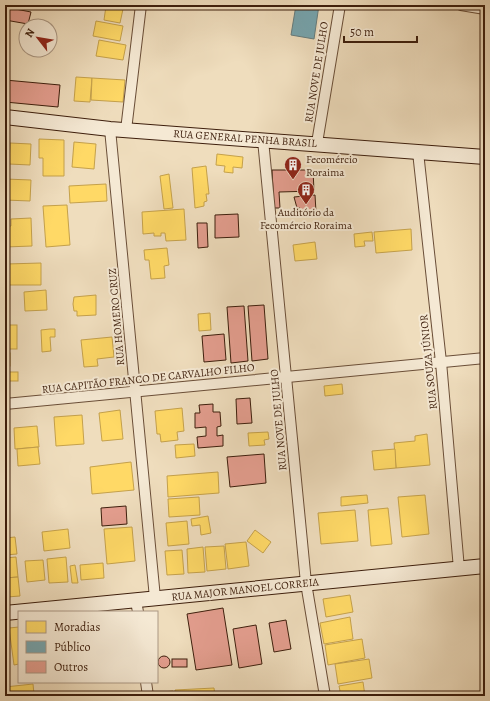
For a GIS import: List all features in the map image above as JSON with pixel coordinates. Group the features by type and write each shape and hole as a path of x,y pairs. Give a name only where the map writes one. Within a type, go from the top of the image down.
{"street":[{"path":"126,130 141,5"},
{"name":"RUA NOVE DE JULHO","path":"317,143 340,5"},
{"path":"461,5 485,9"},
{"name":"RUA GENERAL PENHA BRASIL","path":"5,118 110,129 317,143 485,157"},
{"name":"RUA HOMERO CRUZ","path":"110,129 155,598"},
{"name":"RUA NOVE DE JULHO","path":"263,140 306,583 325,696"},
{"name":"RUA SOUZA JÚNIOR","path":"418,152 441,362 459,569"},
{"name":"RUA CAPITÃO FRANCO DE CARVALHO FILHO","path":"5,404 485,358"},
{"name":"RUA MAJOR MANOEL CORREIA","path":"43,611 137,606 155,598 485,566"},
{"name":"RUA MAJOR MANOEL CORREIA","path":"5,613 18,612"},
{"path":"146,683 148,696"}],"building: Moradias":[{"path":"106,6 123,9 120,23 104,20"},
{"path":"96,21 123,26 120,41 93,36"},
{"path":"99,40 126,45 123,60 96,56"},
{"path":"76,77 92,78 90,102 74,101"},
{"path":"92,78 125,80 123,102 91,100"},
{"path":"39,139 64,140 64,176 43,176 43,158 39,158"},
{"path":"74,142 96,144 94,169 72,167"},
{"path":"10,143 31,144 30,165 9,164"},
{"path":"217,154 243,157 242,168 233,167 233,173 224,172 225,166 216,165"},
{"path":"206,166 209,194 206,194 207,201 204,202 204,206 195,208 192,168"},
{"path":"169,174 173,208 164,209 160,176"},
{"path":"5,179 31,180 30,201 5,200"},
{"path":"106,184 107,201 70,203 69,186"},
{"path":"67,205 70,245 46,247 43,206"},
{"path":"184,209 186,240 166,241 165,233 161,233 161,236 154,236 154,233 143,234 142,212"},
{"path":"31,218 32,246 5,247 5,226 11,226 11,219"},
{"path":"411,229 412,250 376,253 374,232"},
{"path":"372,232 373,241 364,241 365,246 355,247 354,234"},
{"path":"315,242 317,259 295,261 293,245"},
{"path":"167,248 169,265 164,266 165,278 151,279 149,260 145,260 144,250"},
{"path":"41,263 41,285 6,285 6,264"},
{"path":"46,290 47,310 25,311 24,292"},
{"path":"96,295 96,315 77,316 77,311 74,311 74,297"},
{"path":"210,313 211,330 199,331 198,314"},
{"path":"5,325 17,325 17,349 5,349"},
{"path":"55,329 55,337 50,337 51,351 42,352 41,330"},
{"path":"112,337 114,357 97,359 98,366 84,367 81,340"},
{"path":"5,353 10,353 10,366 5,366"},
{"path":"5,372 18,372 18,381 5,381"},
{"path":"342,384 343,394 325,396 324,386"},
{"path":"182,408 184,431 177,432 178,440 161,442 160,434 157,434 155,411"},
{"path":"120,410 123,439 102,441 99,413"},
{"path":"82,415 84,444 56,446 54,417"},
{"path":"37,426 39,447 15,449 14,428"},
{"path":"268,432 269,439 264,440 265,445 249,446 248,433"},
{"path":"427,434 430,465 396,468 394,443 415,441 415,436"},
{"path":"194,444 195,456 176,458 175,445"},
{"path":"38,447 40,464 18,466 17,449"},
{"path":"395,449 396,468 374,470 372,451"},
{"path":"131,462 134,490 92,494 90,467"},
{"path":"218,472 219,493 168,497 167,476"},
{"path":"367,495 368,503 341,506 341,497"},
{"path":"425,495 429,534 402,537 398,497"},
{"path":"199,497 200,515 169,517 168,499"},
{"path":"388,508 392,544 371,546 368,510"},
{"path":"355,510 358,541 321,544 318,513"},
{"path":"208,516 211,533 201,535 200,525 192,526 191,519"},
{"path":"187,521 189,544 168,546 166,523"},
{"path":"132,527 135,561 107,564 104,529"},
{"path":"68,529 70,548 44,551 42,532"},
{"path":"255,530 271,542 263,553 247,541"},
{"path":"15,537 17,554 5,555 5,538"},
{"path":"246,542 249,566 228,569 225,544"},
{"path":"224,546 226,569 207,571 205,547"},
{"path":"203,547 205,572 188,573 187,549"},
{"path":"182,550 184,574 167,575 165,551"},
{"path":"16,557 18,577 5,578 5,558"},
{"path":"66,557 68,582 49,583 47,559"},
{"path":"43,560 45,580 27,582 25,561"},
{"path":"103,563 104,578 81,580 80,565"},
{"path":"75,565 78,583 72,583 70,566"},
{"path":"18,577 20,596 7,597 5,578"},
{"path":"350,595 353,612 326,617 323,599"},
{"path":"350,617 353,639 324,644 320,623"},
{"path":"18,627 18,664 14,665 9,628"},
{"path":"362,639 365,658 328,665 325,645"},
{"path":"369,659 372,678 338,684 335,664"},
{"path":"5,664 7,664 9,687 5,687"},
{"path":"363,682 365,696 341,696 339,686"},
{"path":"33,684 34,694 5,696 5,687"},
{"path":"214,688 215,696 176,696 175,690"},
{"path":"173,691 173,696 163,696 163,692"}],"building: Público":[{"path":"296,5 319,5 314,39 291,35"}],"building: Outros":[{"path":"5,7 31,12 30,18 18,18 18,22 5,20"},
{"path":"5,80 60,85 58,107 5,102"},
{"name":"Fecomércio Roraima","path":"272,170 313,170 314,191 279,192 280,208 274,208"},
{"name":"Auditório da Fecomércio Roraima","path":"315,195 316,212 300,213 300,208 297,208 294,197"},
{"path":"238,214 239,237 215,238 215,215"},
{"path":"197,223 207,223 208,247 198,248"},
{"path":"264,305 268,359 252,361 248,306"},
{"path":"244,306 248,361 231,363 227,307"},
{"path":"224,334 226,360 204,362 202,336"},
{"path":"250,398 252,423 237,424 236,399"},
{"path":"213,404 213,412 220,412 221,426 217,427 217,436 223,435 223,446 198,448 197,437 206,436 206,427 195,428 195,413 200,413 199,405"},
{"path":"264,454 266,483 230,487 227,457"},
{"path":"126,506 127,524 102,526 101,508"},
{"path":"223,608 232,665 196,670 187,614"},
{"path":"286,620 291,649 274,652 269,623"},
{"path":"256,625 262,664 239,668 233,629"},
{"path":"164,656 168,658 170,662 168,666 164,668 160,666 158,662 160,658"},
{"path":"172,659 187,659 187,667 172,667"}],"place":[{"name":"Fecomércio Roraima","path":"293,180"},
{"name":"Auditório da Fecomércio Roraima","path":"306,205"}]}
